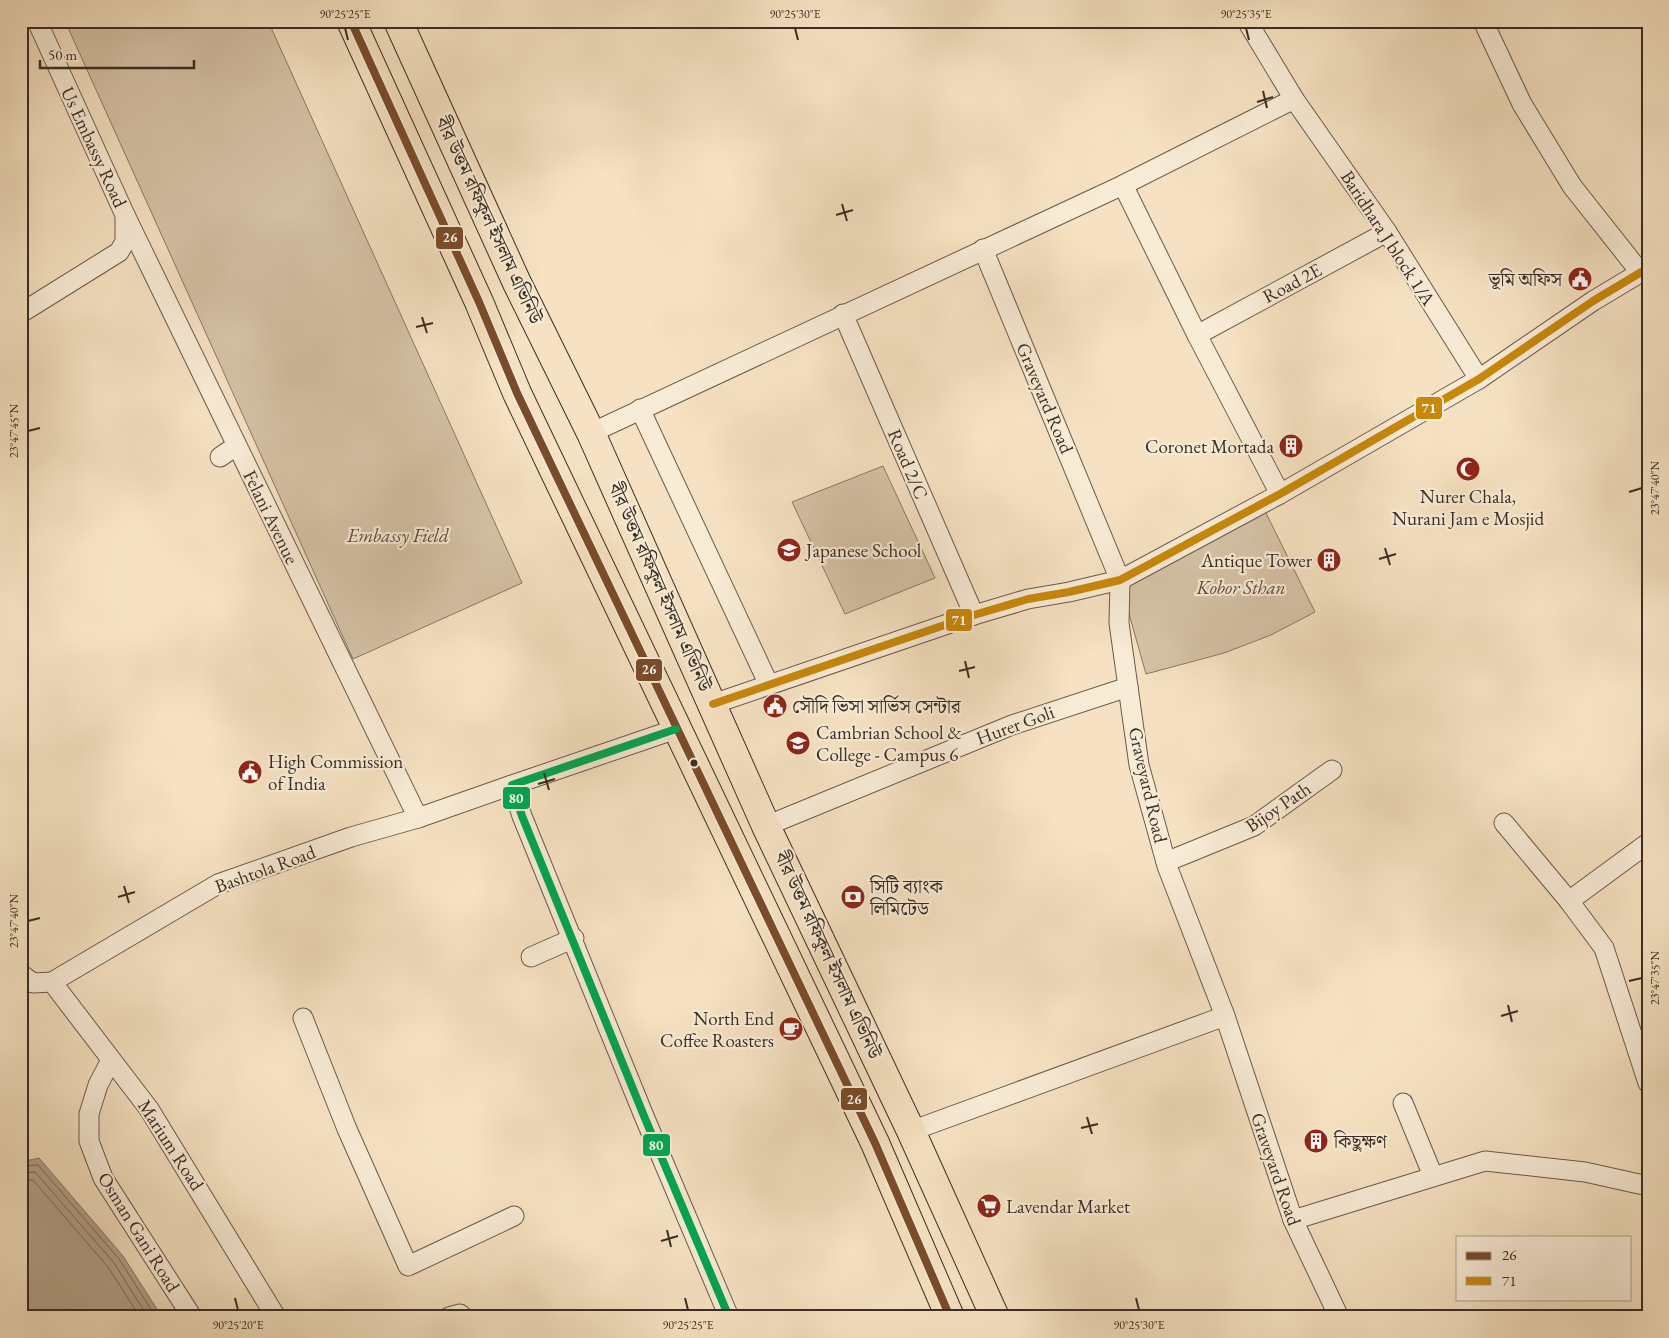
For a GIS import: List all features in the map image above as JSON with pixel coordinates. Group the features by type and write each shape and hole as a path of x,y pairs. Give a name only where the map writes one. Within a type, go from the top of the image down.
{"main road":[{"name":"বীর উত্তম রফিকুল ইসলাম এভিনিউ","path":"351,21 479,302 517,393 875,1143 950,1317"},
{"name":"বীর উত্তম রফিকুল ইসলাম এভিনিউ","path":"398,21 517,283 591,433 766,826 911,1131 995,1317"},
{"path":"479,302 517,283"}],"street":[{"name":"Us Embassy Road","path":"21,313 119,252 125,242 125,215 37,21"},
{"name":"Baridhara J block 1/A","path":"1247,21 1294,98 1387,232 1479,379"},
{"path":"713,704 974,615 1028,599 1070,592 1120,580 1280,494 1479,379 1644,270 1572,186 1522,104 1483,21"},
{"path":"591,433 1123,185 1294,98"},
{"path":"1123,185 1197,335 1280,494"},
{"name":"Felani Avenue","path":"125,215 418,818"},
{"name":"Road 2E","path":"1197,335 1387,232"},
{"name":"Graveyard Road","path":"983,249 1120,580 1119,623 1140,766 1166,862 1225,1016 1292,1220 1339,1317"},
{"name":"Road 2/C","path":"843,314 974,615"},
{"path":"640,410 769,685"},
{"path":"220,457 236,446"},
{"name":"Hurer Goli","path":"766,826 1012,725 1128,686"},
{"name":"Bashtola Road","path":"35,980 218,884 351,837 418,818 676,729"},
{"name":"Bijoy Path","path":"1166,862 1254,826 1332,770"},
{"path":"512,786 522,816 574,938 644,1116 729,1317"},
{"path":"1504,823 1569,901 1604,948 1648,1083"},
{"path":"1569,901 1648,843"},
{"path":"531,957 574,938"},
{"name":"Marium Road","path":"35,980 111,1060 149,1109 179,1155 276,1317"},
{"path":"911,1131 1225,1016"},
{"path":"303,1018 347,1129 408,1266 514,1216"},
{"name":"Osman Gani Road","path":"111,1060 98,1084 88,1114 89,1141 103,1178 192,1317"},
{"path":"1403,1103 1433,1176"},
{"path":"1292,1220 1485,1161 1585,1172 1648,1186"},
{"path":"449,1317 460,1314 463,1317"}],"green space":[{"name":"Embassy Field","path":"65,21 268,21 522,583 353,659"},
{"path":"883,466 935,578 845,614 792,502"},
{"name":"Kobor Sthan","path":"1264,509 1315,612 1271,635 1224,653 1146,674 1122,589"}],"water":[{"path":"39,1158 123,1256 162,1317 21,1317 21,1162"}],"transit line":[{"name":"26","path":"351,21 479,302 517,393 875,1143 950,1317"},
{"name":"71","path":"713,704 974,615 1028,599 1120,580 1280,494 1479,379 1593,301 1648,268"},
{"name":"80","path":"676,729 512,785 522,816 644,1116 729,1317"}],"place":[{"name":"ভূমি অফিস","path":"1580,279"},
{"name":"Coronet Mortada","path":"1291,446"},
{"name":"Nurer Chala, Nurani Jam e Mosjid","path":"1468,469"},
{"name":"Japanese School","path":"789,550"},
{"name":"Antique Tower","path":"1329,560"},
{"name":"সৌদি ভিসা সার্ভিস সেন্টার","path":"775,706"},
{"name":"Cambrian School & College - Campus 6","path":"798,743"},
{"name":"High Commission of India","path":"250,772"},
{"name":"সিটি ব্যাংক লিমিটেড","path":"853,897"},
{"name":"North End Coffee Roasters","path":"791,1029"},
{"name":"কিছুক্ষণ","path":"1316,1141"},
{"name":"Lavendar Market","path":"989,1206"}]}
